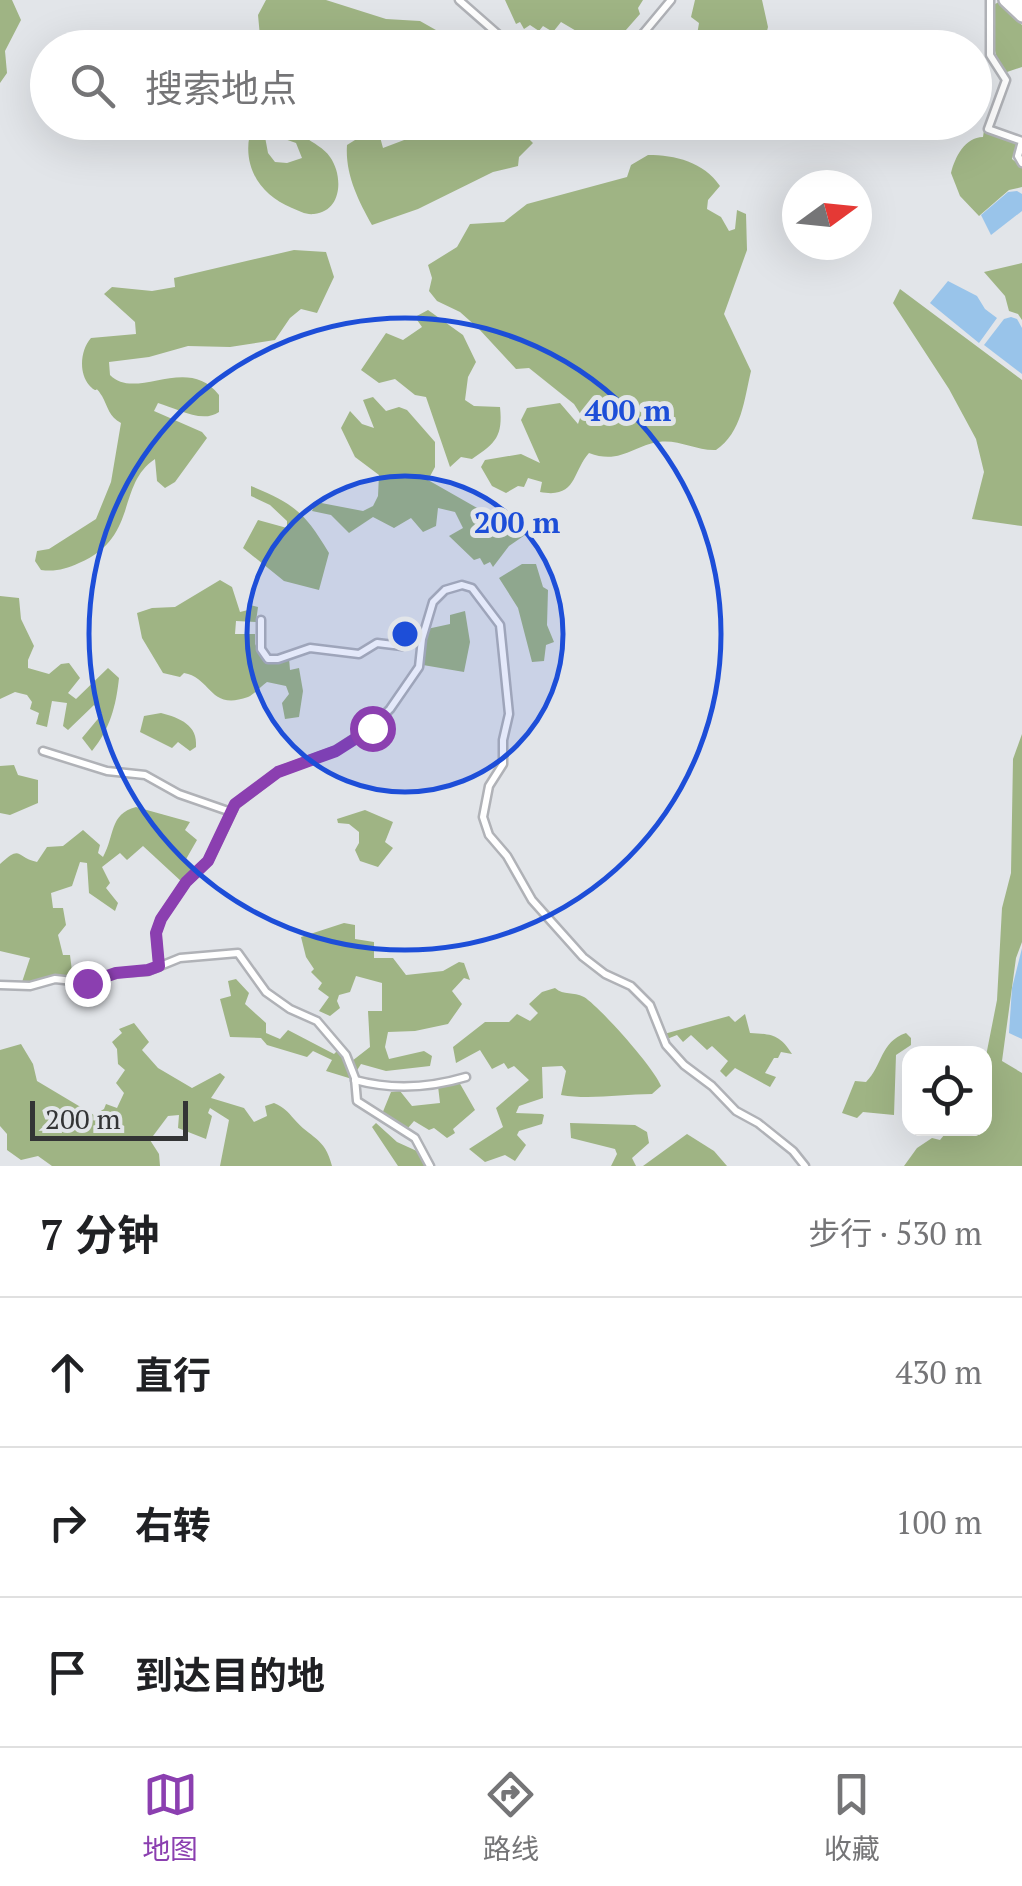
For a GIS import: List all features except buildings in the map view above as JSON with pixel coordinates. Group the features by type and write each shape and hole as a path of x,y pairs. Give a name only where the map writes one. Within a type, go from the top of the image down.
{"main road":[{"path":"1006,0 1022,16"}],"street":[{"path":"460,0 493,30"},
{"path":"646,30 672,0"},
{"path":"990,0 990,30"},
{"path":"992,59 1006,80 992,118"},
{"path":"992,130 1022,141 1018,156 1022,163"},
{"path":"159,966 156,933 161,919 186,882 208,861 231,812 242,798 278,772 336,751 372,728 419,667 433,602 445,590 462,585 472,588 494,614 501,631 509,714 503,740 504,763 488,786 483,817 489,835 532,900 582,957 631,986 650,1005 666,1045 684,1065 736,1111 793,1151 805,1166"},
{"path":"261,620 261,649 268,659 310,648 360,654 375,644 402,646 422,639"},
{"path":"43,751 107,772 146,776 178,794 231,812"},
{"path":"0,985 30,986 55,980 91,983 180,958 240,954 266,992 319,1022 346,1054 357,1101 415,1138 430,1166"},
{"path":"355,1080 396,1088 466,1077"}],"green space":[{"path":"0,0 12,0 21,20 5,51 7,73 0,83"},
{"path":"266,0 326,0 386,19 420,21 436,30 259,30 258,15"},
{"path":"505,0 643,0 638,8 640,14 626,30 575,30 561,22 555,30 543,26 538,30 530,25 524,29 520,22 516,24"},
{"path":"695,0 762,0 768,27 698,30 699,23 691,17"},
{"path":"999,2 1022,25 1022,67 1004,73 994,40 995,4"},
{"path":"992,133 1017,142 1012,159 1022,167 1022,187 1009,190 979,216 960,196 951,173 962,149 971,140 992,140"},
{"path":"249,140 266,140 275,162 287,163 302,158 296,143 288,140 309,140 325,151 334,164 338,191 324,211 305,213 280,202 254,175"},
{"path":"355,140 381,140 383,148 404,140 533,143 519,157 518,166 493,172 418,209 372,225 354,186 347,145"},
{"path":"648,155 668,156 706,171 720,186 708,200 707,209 721,217 729,231 735,229 737,210 746,214 747,250 724,314 751,371 737,425 716,450 666,442 618,456 589,453 572,482 561,492 540,492 542,482 528,478 524,487 506,493 492,486 481,467 485,460 521,454 540,463 521,420 527,408 560,403 578,424 581,415 574,404 529,368 516,369 460,312 437,301 429,291 432,278 428,265 457,247 470,224 504,222 527,204 627,177 631,165"},
{"path":"294,250 326,252 334,277 317,313 301,309 275,340 230,347 188,346 149,357 109,362 110,375 121,382 134,384 177,377 206,383 219,395 219,412 197,416 158,403 154,411 202,432 207,438 175,482 165,488 157,481 155,459 143,470 119,526 98,552 65,568 41,570 35,561 37,551 49,549 96,519 111,482 121,423 86,380 83,354 91,338 136,334 135,322 104,294 112,287 152,291 175,287 174,278"},
{"path":"1022,263 1022,320 1009,311 1005,296 984,272"},
{"path":"900,289 1022,380 1022,526 972,519 984,472 976,439 949,389 893,303"},
{"path":"428,310 463,335 476,362 468,377 465,400 474,406 500,407 499,432 492,443 472,459 461,457 450,467 426,397 415,395 395,379 379,383 361,370 386,333 403,340 422,327 415,317"},
{"path":"373,397 386,411 399,407 407,410 435,442 435,467 428,480 493,517 525,522 525,535 509,546 493,567 490,562 484,565 480,558 474,560 449,536 463,528 455,512 438,508 436,526 423,532 411,518 394,528 373,517 349,533 331,515 312,511 316,502 363,511 373,506 378,496 379,475 355,457 341,428 350,411 362,424 374,428 363,400"},
{"path":"251,486 298,511 321,539 329,553 319,590 284,581 243,548 258,520 287,528 287,521 270,505 251,496"},
{"path":"522,564 536,564 543,587 548,590 547,625 554,642 546,645 544,661 532,662 518,608 499,578"},
{"path":"220,580 232,587 240,612 250,605 258,607 256,622 236,621 235,634 255,634 255,644 265,661 289,658 290,670 299,668 303,691 299,717 285,719 282,703 289,694 286,686 267,682 248,697 225,700 193,676 163,673 142,638 137,613 175,607"},
{"path":"0,596 19,598 21,619 34,646 28,668 49,674 69,663 80,678 68,693 76,699 108,668 119,678 111,717 92,751 82,738 102,714 94,705 68,730 63,726 67,703 52,701 47,727 36,724 39,713 30,709 32,702 27,695 15,692 0,699"},
{"path":"465,611 470,642 464,672 423,665 427,629 450,624 450,615"},
{"path":"161,713 191,728 196,747 190,751 178,742 172,748 140,732 144,716"},
{"path":"1022,734 1022,942 1016,958 1002,1061 1022,1073 1022,1166 904,1166 917,1148 932,1138 992,1136 992,1046 988,1046 997,1000 1002,908 1011,873 1013,759"},
{"path":"14,765 18,775 38,780 38,803 10,815 0,813 0,766"},
{"path":"136,807 190,822 185,830 197,840 185,861 195,872 182,882 143,846 127,860 120,853 102,867 110,883 106,888 118,903 115,911 89,893 87,863 80,862 72,886 51,893 53,908 63,908 66,925 58,935 63,955 70,955 73,979 22,982 30,958 0,951 0,864 16,853 37,862 47,847 63,846 83,830 100,845 98,853 103,857 117,820"},
{"path":"365,810 393,822 385,842 393,848 378,867 360,861 355,850 359,832 337,819"},
{"path":"344,923 355,925 355,939 374,942 374,958 393,958 406,975 443,971 464,963 470,980 464,978 452,991 462,1004 448,1024 388,1032 385,1047 389,1059 424,1051 432,1056 430,1066 386,1071 361,1064 356,1072 352,1061 370,1047 368,1011 382,1011 382,983 356,976 350,992 339,995 340,1008 330,1016 319,1011 329,997 318,989 322,983 311,972 314,969 301,937"},
{"path":"236,979 249,993 245,1004 266,1023 266,1033 280,1039 288,1030 334,1054 338,1050 352,1079 326,1071 332,1060 313,1051 307,1057 267,1045 261,1038 230,1037 220,999 231,996 228,981"},
{"path":"555,988 592,1003 638,1053 661,1086 652,1094 561,1095 566,1071 562,1066 542,1067 543,1098 519,1106 516,1113 542,1114 542,1124 519,1131 517,1135 526,1145 515,1161 505,1155 485,1162 469,1149 503,1127 496,1108 529,1080 514,1066 508,1069 504,1063 492,1069 480,1050 456,1063 453,1047 485,1022 509,1022 517,1014 530,1021 538,1013 529,1004 542,992"},
{"path":"745,1014 750,1033 775,1037 792,1054 781,1052 774,1058 765,1073 776,1077 770,1087 735,1068 726,1077 720,1071 728,1061 712,1046 707,1050 691,1035 683,1042 677,1035 667,1039 664,1034 729,1016 735,1022"},
{"path":"134,1023 149,1042 142,1050 158,1068 192,1088 220,1073 225,1077 211,1098 244,1108 254,1122 267,1116 265,1106 281,1106 321,1143 332,1166 220,1166 229,1120 210,1108 208,1113 212,1116 206,1139 178,1128 179,1115 168,1116 150,1140 159,1154 160,1166 52,1166 38,1156 21,1160 7,1150 7,1134 0,1126 0,1050 21,1044 33,1064 37,1081 94,1115 106,1104 117,1108 124,1093 116,1083 125,1070 118,1064 112,1042 122,1033 119,1029"},
{"path":"906,1033 911,1045 902,1046 896,1055 894,1115 863,1112 857,1118 842,1113 855,1081 866,1082 886,1048"},
{"path":"459,1082 475,1110 447,1138 434,1128 429,1130 414,1121 408,1128 382,1114 391,1092 400,1091 412,1106 440,1103 438,1086"},
{"path":"376,1123 397,1142 419,1152 427,1166 398,1166 372,1127"},
{"path":"570,1123 635,1125 647,1132 649,1143 632,1158 636,1166 611,1166 617,1154 615,1149 571,1138"},
{"path":"687,1134 714,1151 727,1166 643,1166"}],"water":[{"path":"1008,192 1022,194 1022,211 991,235 981,215"},
{"path":"948,281 977,296 997,318 979,343 930,303"},
{"path":"1011,317 1022,328 1022,374 984,345 1004,319"},
{"path":"1022,948 1022,1039 1009,1033 1012,988"}],"route":[{"path":"87,983 116,973 159,966 156,933 161,919 186,882 208,861 235,804 278,772 305,759 336,751 372,728"}]}
